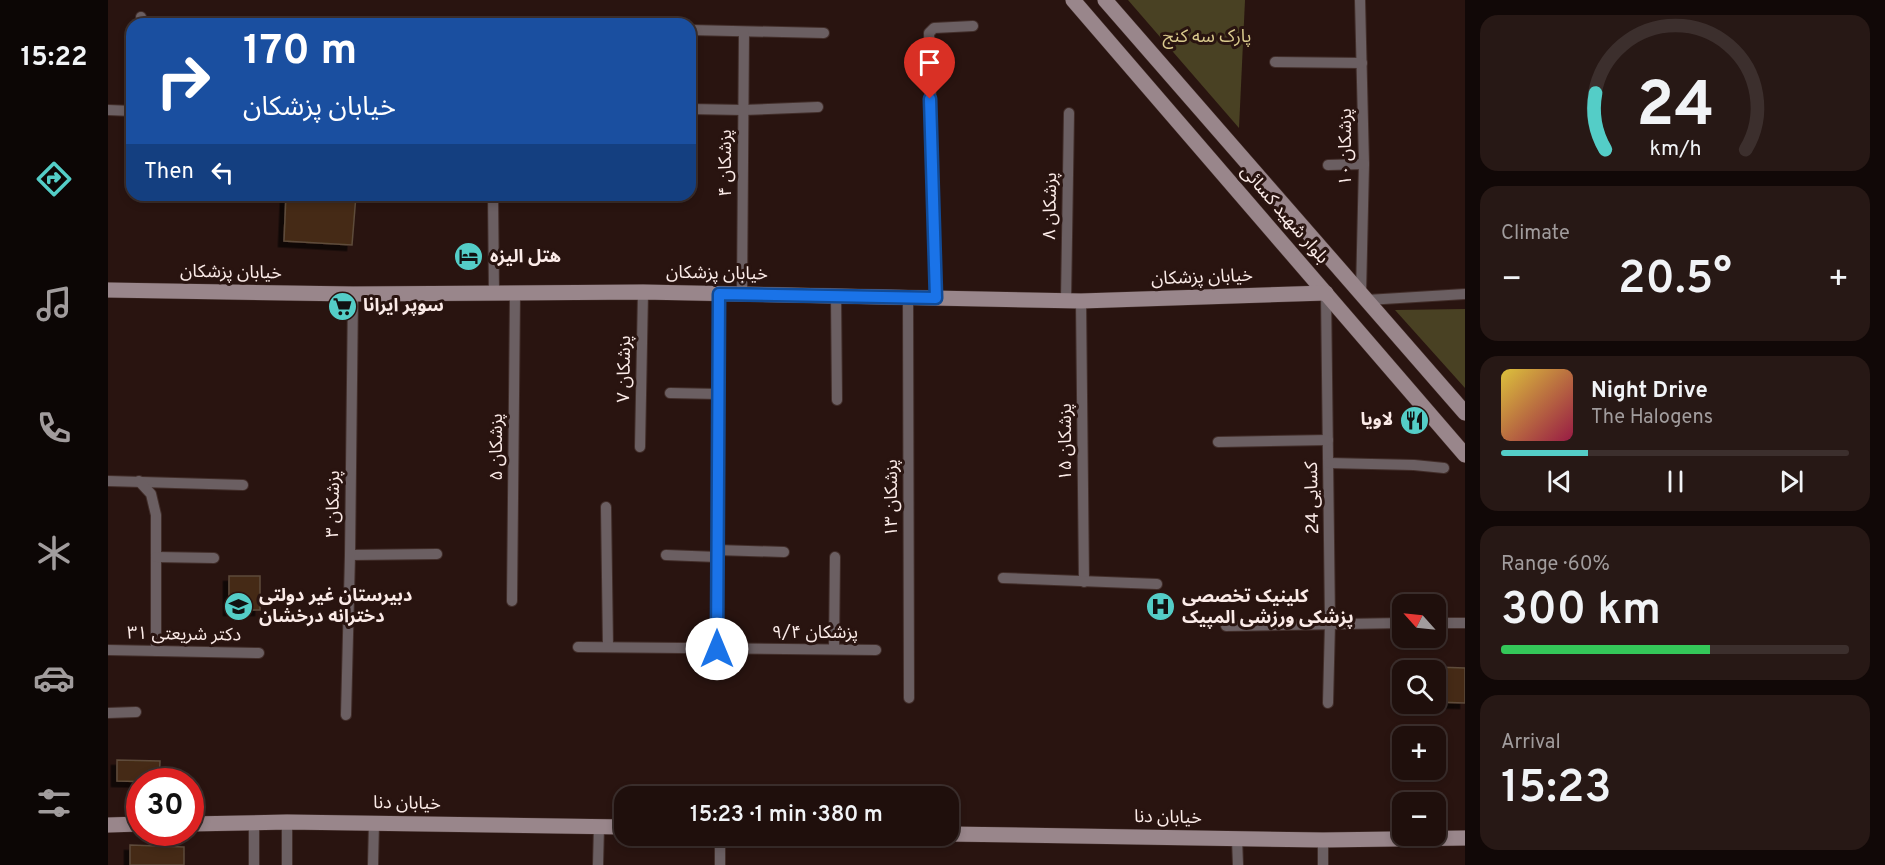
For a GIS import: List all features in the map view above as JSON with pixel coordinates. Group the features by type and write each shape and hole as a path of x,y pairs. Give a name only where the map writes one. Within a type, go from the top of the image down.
{"street":[{"name":"بلوار شهید کسائی","path":"1073,0 1465,455"},
{"name":"بلوار شهید کسائی","path":"1105,0 1465,412"},
{"name":"۱۰ پزشکان","path":"1360,0 1364,297"},
{"path":"936,298 929,33 934,28 973,26"},
{"path":"696,30 824,33"},
{"name":"۴ پزشکان","path":"742,294 744,32"},
{"path":"1275,62 1362,63"},
{"path":"696,109 818,107"},
{"path":"108,110 126,111"},
{"name":"۸ پزشکان","path":"1069,113 1074,300"},
{"path":"1328,165 1364,164"},
{"path":"493,201 494,293"},
{"name":"خیابان پزشکان","path":"108,290 353,294 643,292 1074,300 1326,294"},
{"name":"۷ پزشکان","path":"639,447 643,292"},
{"name":"۳ پزشکان","path":"346,715 353,294"},
{"name":"۵ پزشکان","path":"512,601 514,294"},
{"path":"717,649 719,294"},
{"name":"کسایی 24","path":"1326,294 1330,623 1328,703"},
{"path":"1364,297 1465,294"},
{"path":"836,296 837,400"},
{"name":"۱۳ پزشکان","path":"908,298 909,698"},
{"name":"۱۵ پزشکان","path":"1074,300 1084,582"},
{"path":"670,393 718,394"},
{"path":"1218,442 1328,440"},
{"path":"1329,463 1444,468"},
{"path":"108,481 243,485"},
{"path":"139,481 152,494 156,515 156,651"},
{"path":"606,507 608,647"},
{"path":"666,555 784,552"},
{"path":"350,555 436,554"},
{"path":"156,557 214,558"},
{"path":"834,648 835,557"},
{"path":"1003,578 1157,584"},
{"path":"1226,626 1392,623"},
{"path":"1446,623 1465,623"},
{"name":"۹/۴ پزشکان","path":"578,647 876,650"},
{"name":"۳۱ دکتر شریعتی","path":"108,650 260,653"},
{"path":"108,713 136,712"},
{"path":"287,822 287,865"},
{"name":"خیابان دنا","path":"204,824 287,822 614,827"},
{"path":"254,823 254,865"},
{"path":"373,865 374,823"},
{"path":"108,825 126,824"},
{"path":"598,865 599,826"},
{"name":"خیابان دنا","path":"959,834 1323,840 1465,838"},
{"path":"1237,838 1238,865"},
{"path":"1323,840 1323,865"},
{"path":"720,846 720,865"}],"green space":[{"name":"پارک سه کنج","path":"1128,0 1245,0 1239,128"},
{"path":"1465,309 1465,388 1395,310"}],"building":[{"path":"286,201 356,201 352,245 284,241"},
{"path":"229,576 260,576 260,610 229,610"},
{"path":"1446,667 1465,668 1465,703 1446,702"},
{"path":"117,760 160,761 160,768 126,768 126,781 117,781"},
{"path":"130,846 184,847 184,865 130,865"}],"place":[{"name":"هتل الیزه","path":"469,257"},
{"name":"سوپر ایرانا","path":"342,306"},
{"name":"لاویا","path":"1414,420"},
{"name":"دبیرستان غیر دولتی دخترانه درخشان","path":"238,606"},
{"name":"کلینیک تخصصی پزشکی ورزشی المپیک","path":"1161,607"}],"route":[{"path":"717,649 719,294 936,298 930,99"}]}
